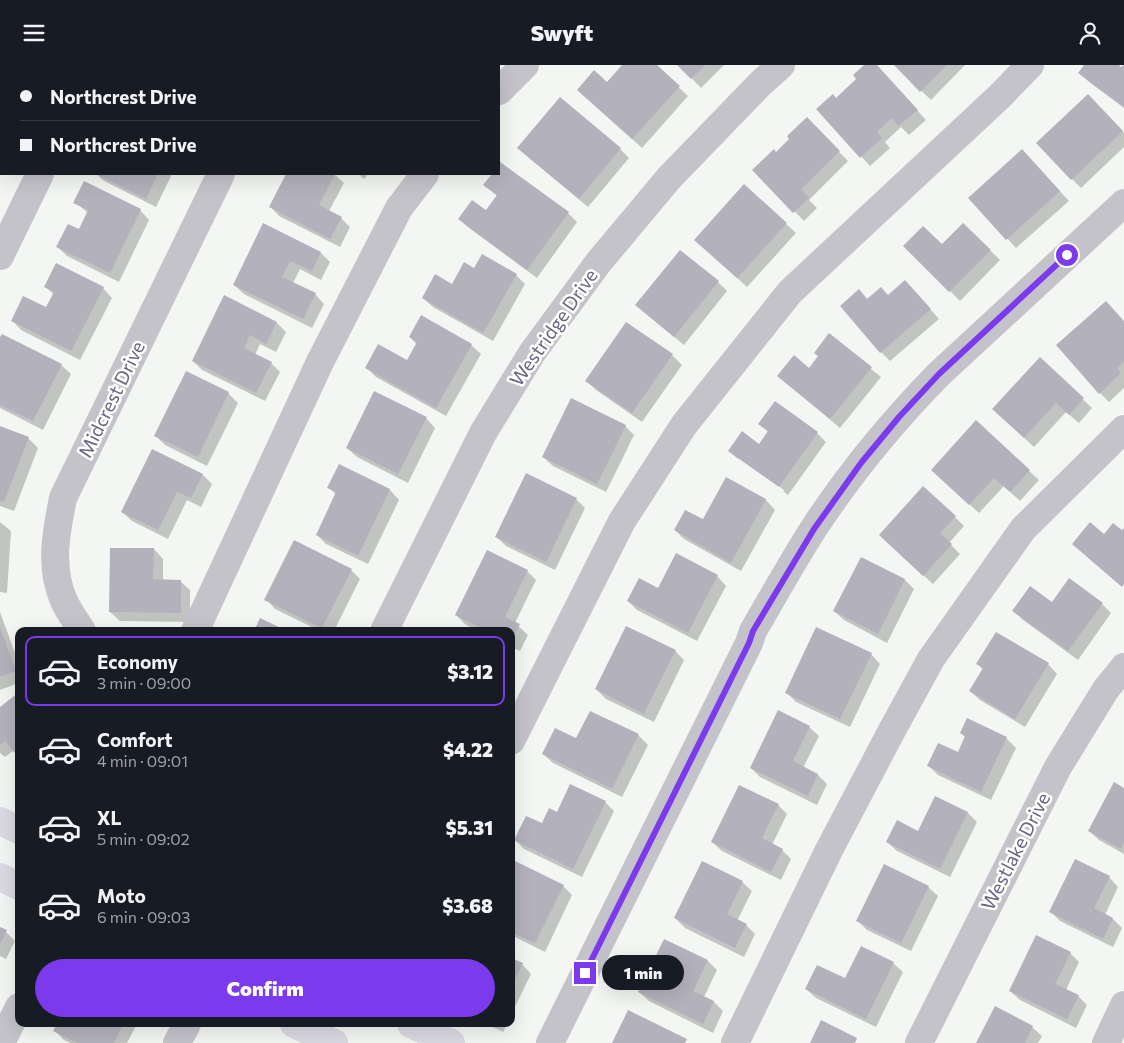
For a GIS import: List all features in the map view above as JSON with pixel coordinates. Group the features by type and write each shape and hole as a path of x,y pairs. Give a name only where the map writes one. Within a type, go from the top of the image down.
{"main road":[{"path":"0,821 15,828"},
{"path":"0,877 15,884"},
{"path":"300,1027 334,1043"},
{"path":"417,1027 451,1043"}],"street":[{"path":"500,90 525,65"},
{"name":"Westridge Drive","path":"386,627 483,433 532,353 598,263 669,178 760,83 781,65"},
{"path":"515,733 622,521 684,425 790,292 1000,96 1030,65"},
{"path":"0,256 40,175"},
{"name":"Midcrest Drive","path":"80,627 64,601 56,572 54,542 63,498 221,175"},
{"path":"197,627 320,362 399,208 424,175"},
{"path":"550,1043 740,661 753,631 814,529 861,463 912,402 939,374 1124,203"},
{"path":"735,1043 830,850 931,659 1023,529 1124,429"},
{"name":"Westlake Drive","path":"919,1043 1058,767 1106,689 1124,667"},
{"path":"1106,1043 1124,1005"},
{"path":"1,1043 15,1015"},
{"path":"177,1043 185,1027"}],"building":[{"path":"622,65 657,65 680,86 632,139 577,90 594,70 607,82"},
{"path":"677,65 705,65 691,79"},
{"path":"864,65 877,65 918,110 898,126 892,118 877,132 882,138 860,158 816,109 833,94 836,98 856,79 853,75"},
{"path":"894,65 947,65 920,92"},
{"path":"1084,65 1119,65 1121,67 1124,65 1124,107 1078,73"},
{"path":"1088,94 1123,131 1071,180 1036,143"},
{"path":"560,97 621,148 579,199 517,148"},
{"path":"807,117 840,151 801,189 809,198 793,213 752,170 774,149 776,152 789,139 787,136"},
{"path":"1022,149 1060,191 1006,240 968,198"},
{"path":"500,162 569,212 527,270 458,219 472,200 486,210 497,195 483,185 491,175 500,175"},
{"path":"98,175 158,175 146,199"},
{"path":"285,175 334,175 319,205 342,217 330,239 269,207"},
{"path":"84,181 141,209 110,273 56,247 68,224 79,229 88,210 73,203"},
{"path":"744,184 787,223 737,278 694,240"},
{"path":"263,223 321,252 312,271 290,261 282,277 316,293 303,319 233,285"},
{"path":"963,223 991,250 949,292 903,246 923,226 942,244"},
{"path":"680,250 719,281 674,337 635,305"},
{"path":"482,254 517,274 483,333 422,298 435,274 452,284 464,262 474,268"},
{"path":"56,263 104,287 71,351 11,321 23,296 46,307 54,292 44,287"},
{"path":"905,280 931,309 880,353 840,306 859,289 867,299 881,287 888,295"},
{"path":"224,295 277,322 266,344 250,335 244,348 272,362 256,393 192,361"},
{"path":"1106,301 1124,321 1124,361 1117,368 1121,373 1099,394 1056,345"},
{"path":"421,315 472,344 436,408 365,368 378,344 407,360 417,342 409,337"},
{"path":"626,322 673,354 632,413 585,381"},
{"path":"829,333 872,367 830,419 777,376 794,355 809,368 818,356 814,353"},
{"path":"2,334 62,364 33,421 0,405 0,337"},
{"path":"1040,357 1084,398 1069,415 1056,403 1024,438 992,409"},
{"path":"186,371 229,392 198,457 154,436"},
{"path":"374,391 427,417 398,474 346,448"},
{"path":"571,398 626,425 597,484 542,457"},
{"path":"775,401 818,432 779,487 728,451 742,431 759,444 768,431 758,424"},
{"path":"976,420 1030,470 1010,492 994,478 969,505 931,470"},
{"path":"0,426 29,437 4,502 0,501"},
{"path":"152,449 203,474 191,498 177,492 158,530 121,512"},
{"path":"339,464 390,489 358,556 316,535 336,492 327,488"},
{"path":"526,473 577,498 546,562 495,537"},
{"path":"726,477 766,499 731,563 674,530 685,510 703,519"},
{"path":"923,486 956,516 940,533 952,544 923,576 879,535"},
{"path":"1090,522 1104,534 1113,523 1122,530 1124,528 1124,584 1122,587 1072,544"},
{"path":"294,540 352,569 323,627 264,600"},
{"path":"110,548 154,548 153,579 181,580 181,613 109,612"},
{"path":"487,550 528,570 505,617 520,624 515,634 515,627 479,627 455,615"},
{"path":"676,553 718,575 688,633 627,601 639,578 658,588"},
{"path":"861,557 905,579 878,634 833,611"},
{"path":"1069,578 1103,603 1068,651 1012,611 1030,586 1052,602"},
{"path":"260,618 279,627 256,627"},
{"path":"626,626 676,650 644,714 595,689"},
{"path":"0,627 15,671 0,677"},
{"path":"816,627 872,653 840,719 785,693"},
{"path":"996,632 1049,663 1015,719 969,691 983,668 976,664"},
{"path":"15,695 15,753 5,741 0,745 0,707"},
{"path":"778,710 810,726 793,761 818,774 808,796 750,768"},
{"path":"590,711 639,734 612,789 542,754 555,728 576,738"},
{"path":"967,718 1007,737 981,792 927,766 938,743 958,752 965,736 960,733"},
{"path":"1114,782 1124,788 1124,843 1121,849 1088,831"},
{"path":"570,784 606,801 573,869 515,840 526,816 542,823 549,808 557,812"},
{"path":"739,785 779,804 762,838 783,849 771,872 711,842"},
{"path":"935,796 968,812 940,869 886,842 897,820 918,831"},
{"path":"1075,859 1110,876 1094,908 1113,918 1103,939 1049,912"},
{"path":"515,861 564,885 535,943 515,934"},
{"path":"702,861 743,881 727,914 747,924 735,948 674,918"},
{"path":"884,864 929,886 901,943 856,921"},
{"path":"0,927 7,930 0,944"},
{"path":"1036,935 1071,952 1055,984 1079,995 1067,1019 1009,991"},
{"path":"664,939 708,960 693,991 714,1001 703,1024 638,992"},
{"path":"861,946 894,962 866,1019 805,989 817,965 845,978"},
{"path":"515,960 523,963 515,979"},
{"path":"995,1006 1033,1026 1025,1043 976,1043"},
{"path":"628,1010 687,1039 685,1043 612,1043"},
{"path":"821,1020 857,1038 855,1043 810,1043"},
{"path":"55,1027 122,1027 114,1043 77,1043 53,1031"}],"route":[{"path":"585,973 749,643 753,631 814,529 861,463 912,402 939,374 1067,255"}]}
